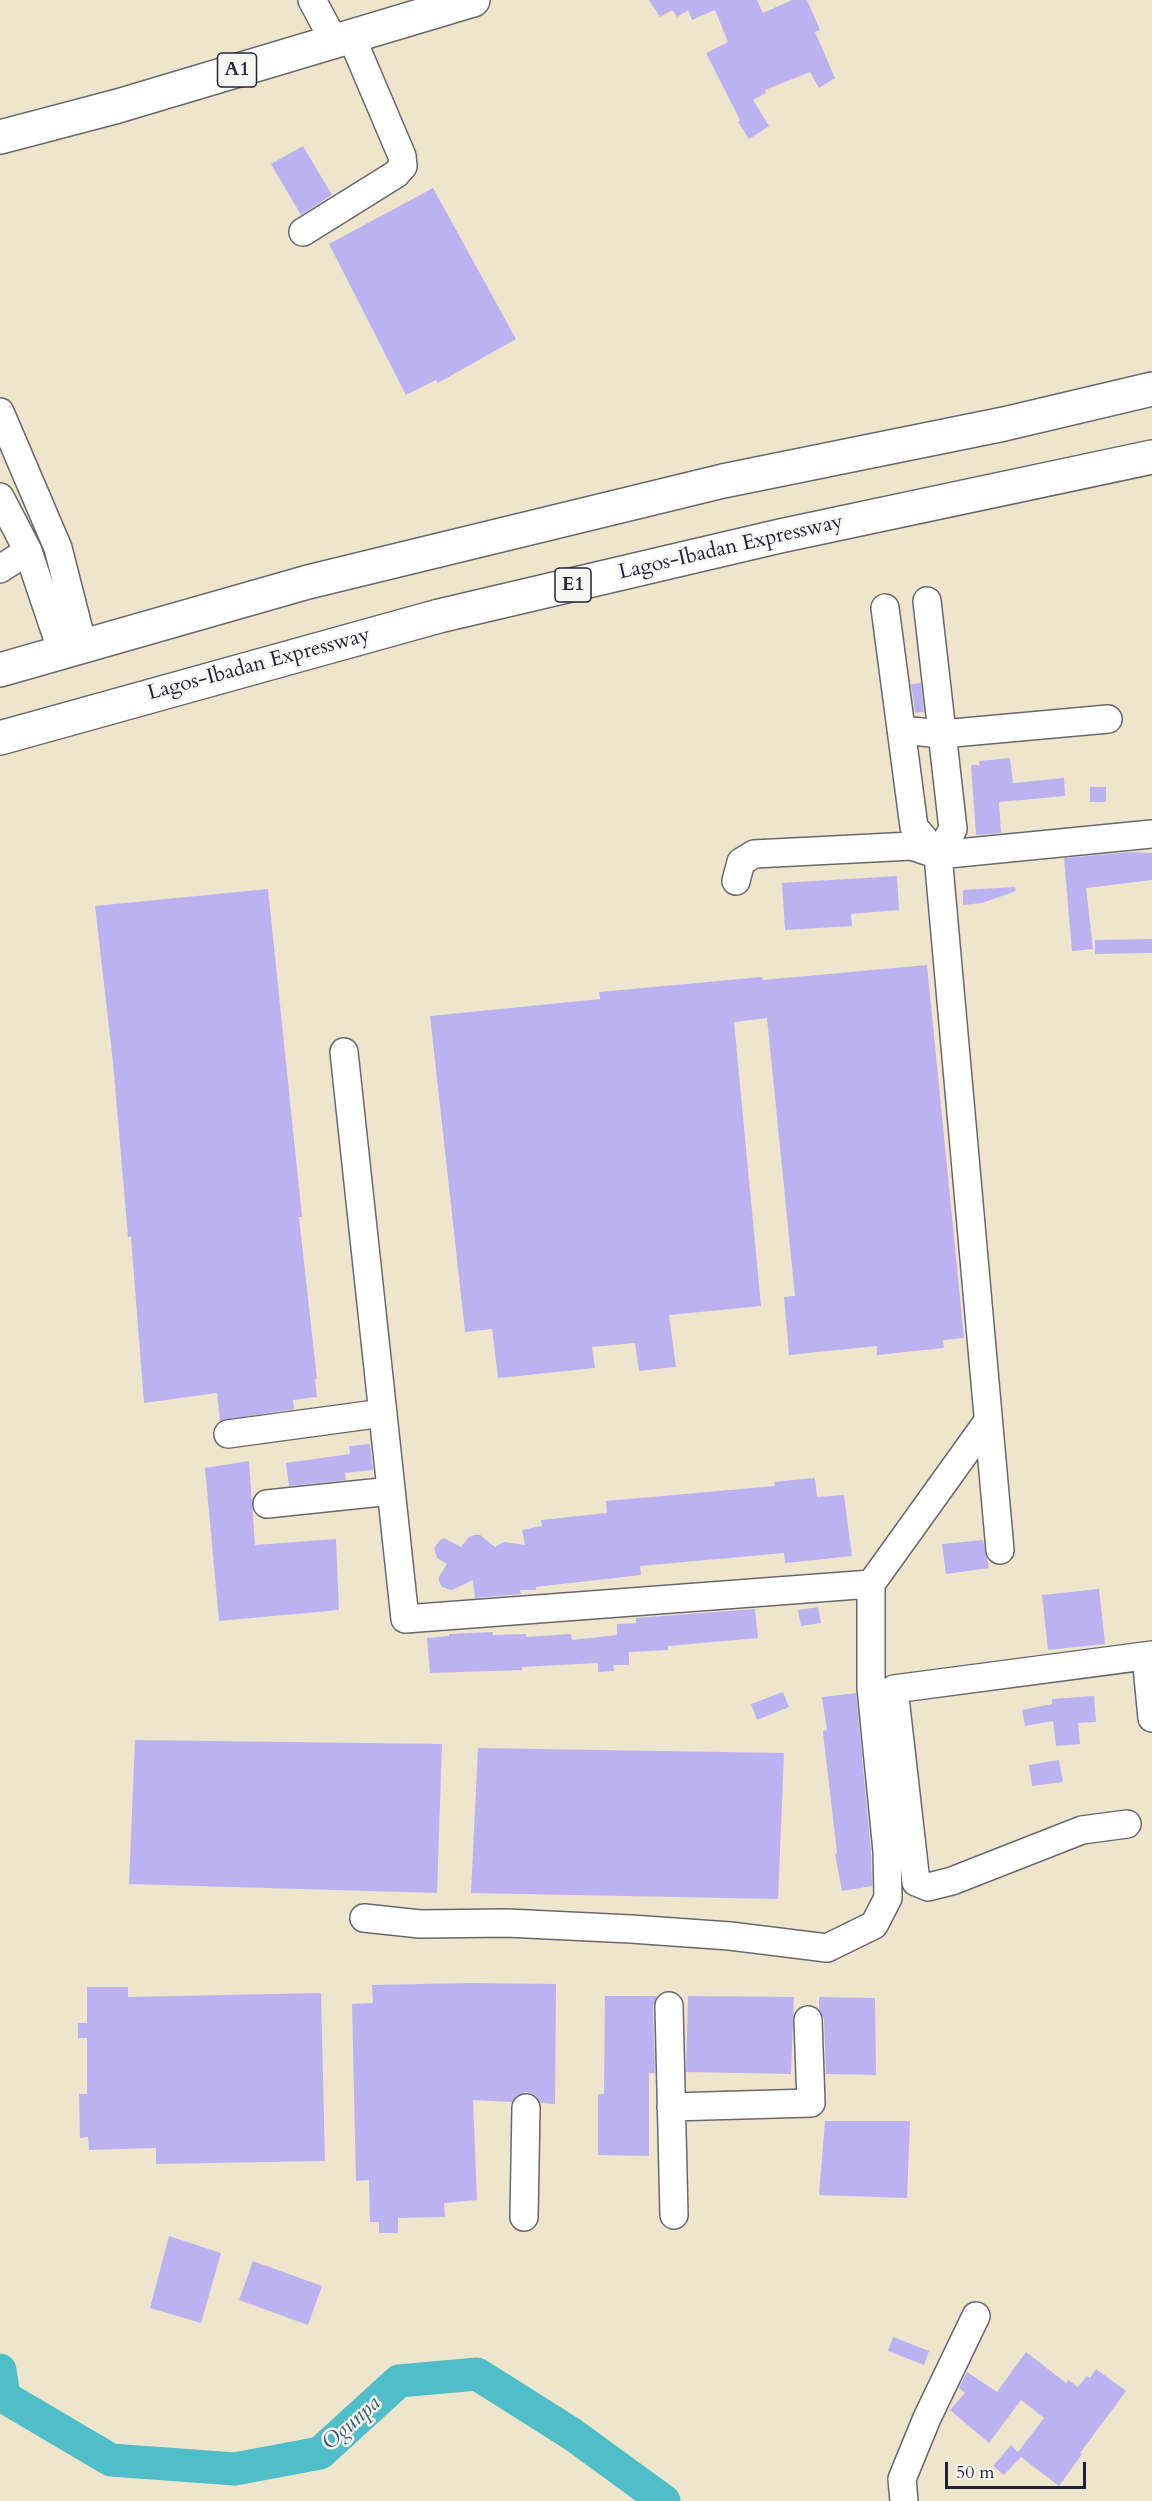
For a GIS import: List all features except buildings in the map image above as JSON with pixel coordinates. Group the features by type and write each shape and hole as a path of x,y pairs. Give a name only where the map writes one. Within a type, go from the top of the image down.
{"highway":[{"name":"A1","path":"0,137 118,106 342,39 418,8 473,0"},
{"path":"0,670 308,582 723,481 1004,424 1152,389"},
{"name":"Lagos-Ibadan Expressway","path":"0,738 439,616 780,536 1152,458"}],"lane":[{"path":"303,232 396,174 403,166 402,156 342,39 312,0"},
{"path":"0,412 7,449 58,548 72,649"},
{"path":"0,497 28,551 72,649"},
{"path":"0,569 28,551"},
{"path":"927,602 953,829 938,855 1000,1550"},
{"path":"885,608 914,827 938,855"},
{"path":"901,730 942,734 1108,719"},
{"path":"736,881 741,862 754,854 912,846 938,855 1152,834"},
{"path":"344,1052 405,1619 871,1584"},
{"path":"228,1434 383,1413"},
{"path":"364,1918 420,1924 507,1923 632,1929 730,1936 827,1948 874,1925 888,1898 887,1851 871,1688 871,1584 988,1421"},
{"path":"267,1504 391,1491"},
{"path":"1127,1824 1082,1830 952,1881 928,1887 916,1882 894,1689 1149,1655 1152,1718"},
{"path":"669,2006 674,2215"},
{"path":"671,2107 811,2103 808,2020"},
{"path":"524,2217 526,2108"},
{"path":"904,2501 902,2479 927,2418 976,2316"}],"waterway":[{"name":"Ogunpa","path":"0,2370 4,2397 111,2460 235,2469 320,2453 399,2381 477,2374 572,2434 664,2501"}]}
